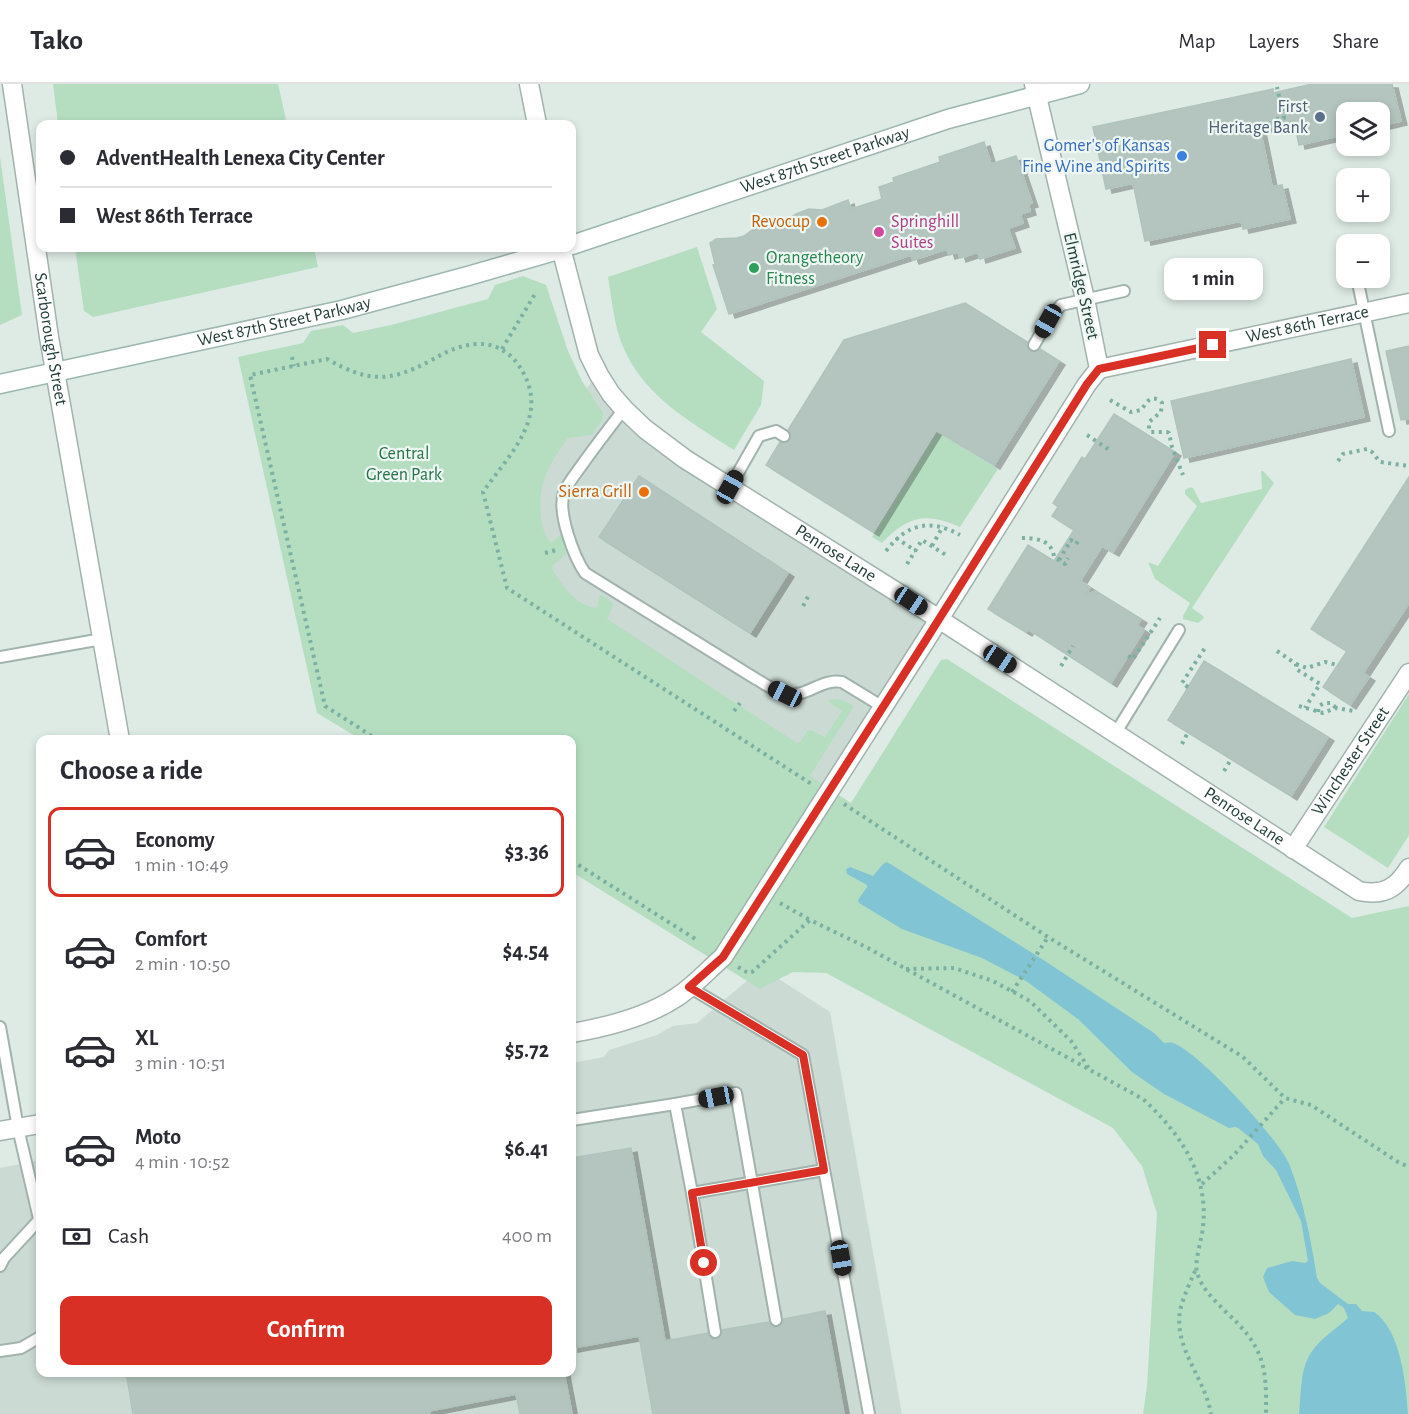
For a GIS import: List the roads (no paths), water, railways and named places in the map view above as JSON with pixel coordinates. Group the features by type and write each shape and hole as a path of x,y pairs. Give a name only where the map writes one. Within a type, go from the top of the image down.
{"street":[{"name":"Scarborough Street","path":"12,84 36,245"},
{"path":"530,84 536,120"},
{"name":"West 87th Street Parkway","path":"576,243 1035,89 1080,84"},
{"name":"Elmridge Street","path":"1035,89 1085,299 1099,369"},
{"name":"Scarborough Street","path":"37,252 55,373 119,735"},
{"name":"West 87th Street Parkway","path":"0,384 342,310 547,252"},
{"name":"Penrose Lane","path":"566,252 589,355 605,384 624,409 645,429 685,459 939,619 1359,891 1374,894 1384,892 1396,885 1409,868"},
{"name":"West 86th Terrace","path":"1099,369 1409,303"},
{"path":"576,1032 592,1030 641,1015 677,997 730,962 828,794 1087,384 1099,369"},
{"name":"Winchester Street","path":"1293,849 1409,673"},
{"path":"0,1131 36,1125"}],"lane":[{"path":"1359,288 1389,431"},
{"path":"1034,345 1048,321 1061,305 1124,291"},
{"path":"624,409 566,489 562,507 579,564 585,573 756,679 785,694 796,694 834,680 842,682 883,707"},
{"path":"730,487 759,436 776,431 784,436"},
{"path":"1116,734 1179,630"},
{"path":"0,657 102,639"},
{"path":"689,987 803,1055 869,1414"},
{"path":"0,1027 18,1128 36,1203"},
{"path":"576,1119 736,1093 776,1320"},
{"path":"675,1104 715,1332"},
{"path":"692,1193 824,1170"},
{"path":"1,1260 36,1224"},
{"path":"0,1352 21,1348 36,1339"}],"water":[{"path":"887,862 1045,961 1154,1033 1164,1043 1173,1043 1185,1050 1201,1062 1238,1098 1271,1137 1290,1166 1303,1208 1317,1278 1320,1283 1348,1304 1356,1304 1362,1311 1374,1312 1390,1331 1400,1358 1408,1414 1299,1414 1302,1378 1311,1352 1348,1318 1344,1308 1338,1304 1329,1313 1315,1319 1295,1315 1269,1292 1263,1277 1267,1268 1292,1261 1305,1263 1308,1261 1301,1221 1276,1170 1263,1156 1258,1144 1238,1128 1229,1128 1164,1094 1132,1072 1078,1019 1026,981 982,958 902,929 859,903 858,900 867,885 847,874 846,869 850,867 873,876"}],"place":[{"name":"First Heritage Bank","path":"1320,117"},
{"name":"Gomer's of Kansas Fine Wine and Spirits","path":"1182,156"},
{"name":"Revocup","path":"822,222"},
{"name":"Springhill Suites","path":"879,232"},
{"name":"Orangetheory Fitness","path":"754,268"},
{"name":"Sierra Grill","path":"644,492"}],"park label":[{"name":"Central Green Park","path":"404,464"}]}
